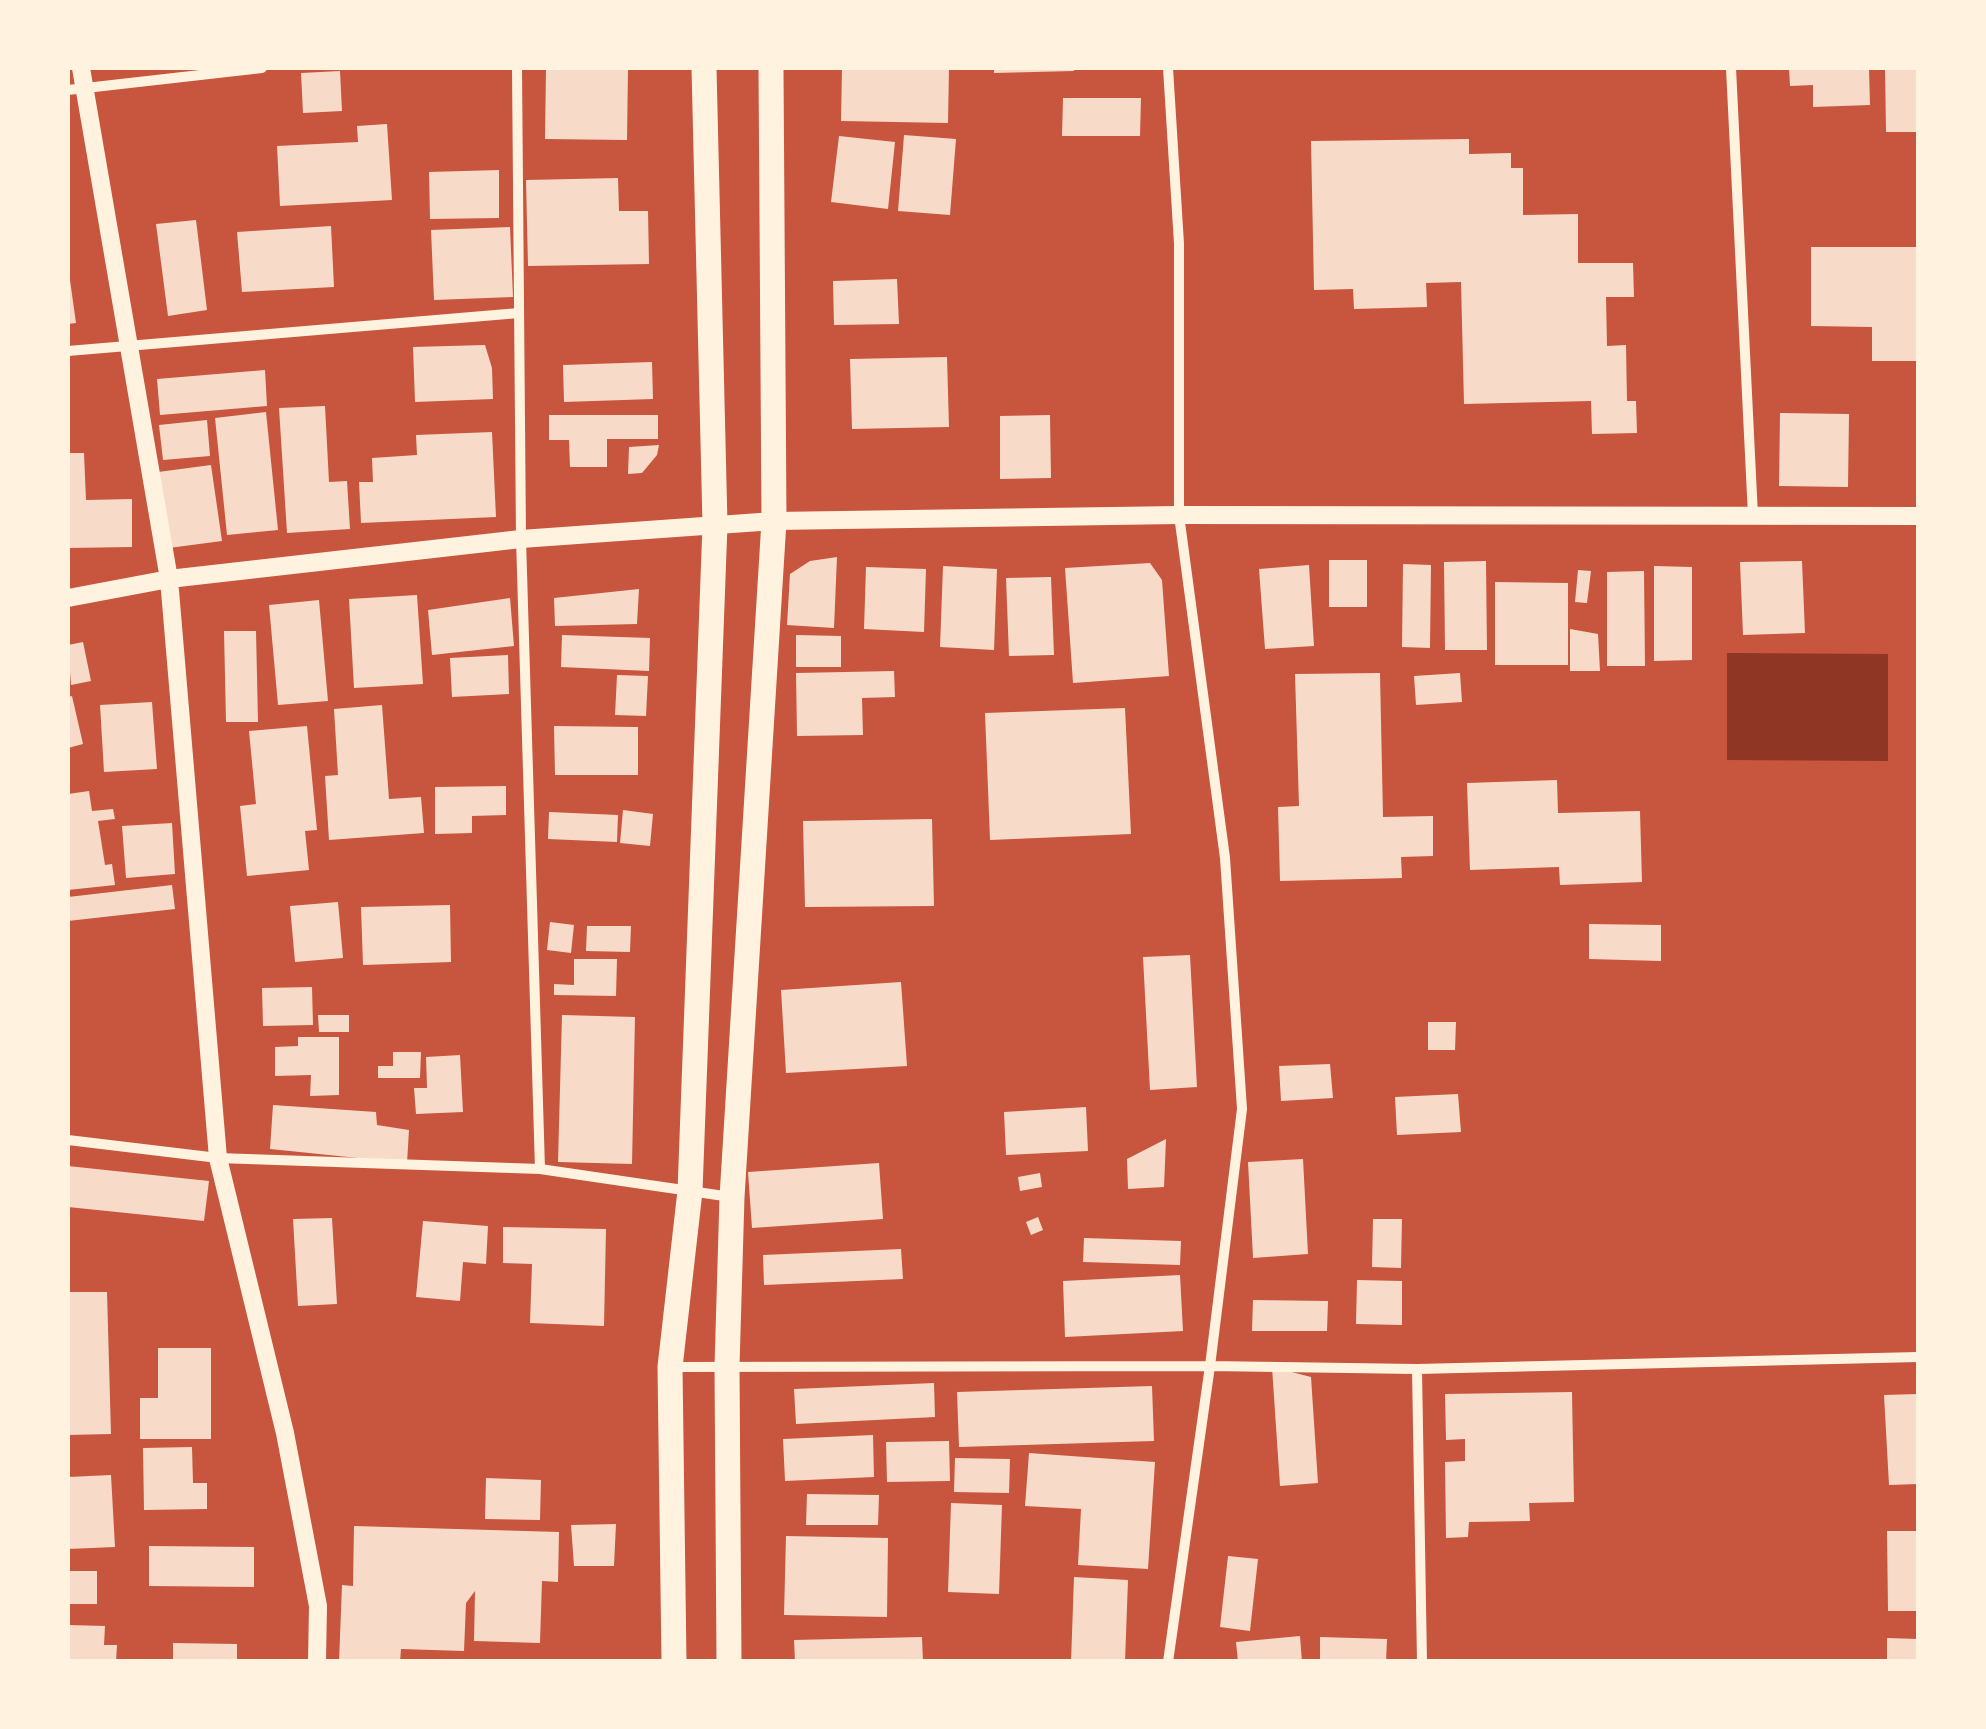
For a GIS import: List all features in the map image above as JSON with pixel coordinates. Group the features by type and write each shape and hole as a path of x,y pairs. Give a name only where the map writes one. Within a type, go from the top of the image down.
{"main road":[{"path":"674,1662 670,1368 690,1191 716,525 704,68"},
{"path":"729,1662 727,1366 732,1197 774,521 772,68"}],"street":[{"path":"81,68 76,90 128,344 169,579 218,1158 285,1433 318,1606 317,1662"},
{"path":"76,90 262,68"},
{"path":"517,68 521,539 540,1169"},
{"path":"1168,68 1180,244 1179,515 1225,858 1242,1109 1168,1662"},
{"path":"1731,68 1754,517"},
{"path":"68,351 519,313"},
{"path":"68,598 169,579 521,539 774,521 1179,515 1918,516"},
{"path":"68,1140 218,1158 540,1169 732,1197"},
{"path":"670,1368 1417,1368 1918,1357"},
{"path":"1417,1368 1422,1662"}],"shaded area":[{"path":"1727,653 1888,654 1888,761 1727,760"}],"building":[{"path":"546,68 628,68 627,140 545,139"},
{"path":"842,68 949,68 948,123 841,121"},
{"path":"994,68 1074,68 1074,71 994,73"},
{"path":"1789,68 1869,68 1870,105 1813,107 1813,85 1790,86"},
{"path":"1885,68 1918,68 1918,132 1886,132"},
{"path":"340,71 342,111 303,113 301,73"},
{"path":"1063,98 1141,98 1140,136 1062,136"},
{"path":"387,124 392,200 280,206 277,146 358,142 357,126"},
{"path":"904,135 956,139 950,215 898,211"},
{"path":"839,136 895,142 888,209 831,202"},
{"path":"1469,139 1469,154 1511,153 1511,168 1523,168 1523,215 1578,214 1578,263 1633,263 1634,297 1606,297 1607,346 1626,345 1627,401 1636,401 1637,433 1592,434 1591,401 1464,404 1461,282 1426,283 1427,307 1354,309 1353,289 1314,290 1311,141"},
{"path":"499,170 499,218 430,219 429,172"},
{"path":"618,178 619,211 648,211 649,264 528,266 526,180"},
{"path":"196,220 207,310 168,316 156,224"},
{"path":"331,226 334,287 242,292 237,232"},
{"path":"510,227 513,297 434,300 431,230"},
{"path":"1811,247 1918,247 1918,361 1872,361 1872,327 1811,326"},
{"path":"897,279 899,324 834,325 833,281"},
{"path":"68,280 76,323 68,324"},
{"path":"485,345 492,368 493,399 415,402 413,347"},
{"path":"947,357 949,427 852,429 850,359"},
{"path":"652,362 653,399 564,402 563,365"},
{"path":"265,370 267,406 160,415 157,379"},
{"path":"325,406 329,482 347,481 350,529 287,533 279,408"},
{"path":"266,412 278,530 227,535 215,418"},
{"path":"1780,413 1849,414 1848,487 1779,486"},
{"path":"549,415 658,415 658,439 607,439 607,467 570,467 569,440 549,440"},
{"path":"1050,415 1051,478 1000,479 1000,416"},
{"path":"207,420 210,456 163,460 159,425"},
{"path":"492,432 496,517 361,523 359,482 373,482 372,458 417,455 416,435"},
{"path":"659,445 657,455 642,473 628,474 629,447"},
{"path":"68,453 84,453 86,500 132,499 132,547 68,548"},
{"path":"211,465 222,541 169,548 158,472"},
{"path":"837,557 834,628 787,625 790,574 810,561"},
{"path":"1329,560 1367,560 1367,607 1329,607"},
{"path":"1486,561 1487,650 1445,650 1444,562"},
{"path":"1802,561 1805,633 1743,635 1740,562"},
{"path":"1150,563 1162,580 1169,676 1073,683 1065,568"},
{"path":"1403,564 1431,565 1430,648 1402,647"},
{"path":"1309,565 1314,646 1265,649 1259,569"},
{"path":"943,566 997,569 994,650 940,647"},
{"path":"1654,566 1692,567 1692,660 1654,661"},
{"path":"866,567 926,569 924,632 864,629"},
{"path":"1578,570 1591,571 1587,603 1575,602"},
{"path":"1644,571 1645,666 1607,666 1607,572"},
{"path":"1051,577 1054,655 1009,656 1006,578"},
{"path":"1495,582 1568,583 1568,665 1495,665"},
{"path":"639,589 637,624 555,626 554,598"},
{"path":"417,595 423,684 354,688 349,599"},
{"path":"510,598 514,646 432,655 428,610"},
{"path":"319,600 328,701 278,705 269,605"},
{"path":"1570,629 1598,634 1600,671 1570,671"},
{"path":"224,631 256,631 258,722 226,722"},
{"path":"562,635 650,638 649,671 561,667"},
{"path":"796,635 841,636 841,667 796,667"},
{"path":"83,642 91,681 71,685 68,645"},
{"path":"508,655 509,694 452,697 450,658"},
{"path":"894,671 895,697 862,698 863,735 797,736 796,673"},
{"path":"1380,673 1383,817 1433,816 1433,856 1401,857 1402,878 1280,881 1278,807 1299,806 1295,674"},
{"path":"1460,673 1462,702 1416,705 1414,676"},
{"path":"617,675 648,676 646,716 615,715"},
{"path":"72,696 83,744 68,748 68,697"},
{"path":"152,702 157,769 104,772 100,705"},
{"path":"382,705 389,799 421,797 424,833 329,840 325,776 338,775 334,709"},
{"path":"1125,708 1131,834 990,840 985,713"},
{"path":"307,726 317,830 305,831 309,870 247,876 240,806 256,804 249,731"},
{"path":"554,726 638,727 638,775 555,775"},
{"path":"1557,780 1558,813 1640,811 1642,882 1560,885 1559,867 1470,870 1467,783"},
{"path":"506,786 506,815 472,816 472,833 435,834 435,787"},
{"path":"89,791 92,811 113,809 115,819 98,821 105,865 112,864 115,885 68,890 68,794"},
{"path":"623,810 653,814 650,846 620,843"},
{"path":"549,812 618,815 617,842 548,839"},
{"path":"932,819 934,906 805,907 803,821"},
{"path":"172,823 175,874 126,878 122,826"},
{"path":"172,885 175,909 68,921 68,897"},
{"path":"338,902 343,958 295,962 290,906"},
{"path":"450,905 451,962 363,965 361,907"},
{"path":"550,922 574,925 571,953 547,950"},
{"path":"1589,924 1661,925 1661,961 1589,959"},
{"path":"587,926 631,926 630,952 586,951"},
{"path":"1190,955 1197,1087 1150,1090 1143,957"},
{"path":"574,959 617,959 616,996 554,995 554,984 574,985"},
{"path":"901,982 907,1066 786,1073 781,990"},
{"path":"312,987 313,1025 263,1026 262,988"},
{"path":"318,1015 349,1015 349,1032 319,1032"},
{"path":"562,1015 635,1017 632,1164 558,1162"},
{"path":"1428,1022 1456,1022 1455,1050 1428,1050"},
{"path":"298,1037 339,1037 339,1095 310,1096 311,1075 275,1076 275,1047 298,1046"},
{"path":"393,1052 421,1052 420,1078 378,1078 378,1066 393,1066"},
{"path":"460,1055 463,1112 416,1114 414,1088 427,1088 426,1057"},
{"path":"1330,1064 1333,1098 1281,1101 1279,1066"},
{"path":"1458,1094 1461,1132 1397,1135 1395,1097"},
{"path":"273,1105 376,1112 377,1125 409,1130 407,1163 270,1149"},
{"path":"1086,1107 1088,1151 1006,1155 1004,1112"},
{"path":"1166,1139 1164,1187 1128,1189 1127,1159"},
{"path":"1303,1159 1308,1254 1253,1258 1248,1162"},
{"path":"879,1163 883,1219 752,1228 748,1172"},
{"path":"68,1166 209,1181 204,1221 68,1207"},
{"path":"1040,1173 1042,1187 1020,1191 1018,1177"},
{"path":"1038,1217 1043,1230 1031,1235 1026,1222"},
{"path":"332,1218 337,1304 298,1306 293,1219"},
{"path":"1373,1219 1402,1219 1401,1268 1372,1267"},
{"path":"423,1221 488,1226 486,1264 463,1262 460,1301 416,1297"},
{"path":"503,1227 606,1229 604,1326 530,1323 532,1264 503,1263"},
{"path":"1084,1238 1181,1241 1180,1265 1083,1262"},
{"path":"901,1249 903,1279 764,1285 763,1255"},
{"path":"1180,1275 1183,1331 1065,1337 1063,1281"},
{"path":"1357,1280 1402,1281 1402,1325 1356,1324"},
{"path":"68,1292 107,1292 111,1434 68,1435"},
{"path":"1253,1300 1328,1301 1327,1331 1252,1331"},
{"path":"158,1348 211,1348 211,1439 140,1439 140,1398 158,1398"},
{"path":"1272,1367 1311,1377 1318,1483 1280,1486"},
{"path":"934,1383 935,1417 796,1424 794,1389"},
{"path":"1152,1386 1154,1441 959,1447 957,1392"},
{"path":"1572,1392 1574,1502 1529,1503 1530,1521 1469,1522 1468,1537 1446,1538 1445,1462 1465,1461 1465,1439 1446,1440 1445,1394"},
{"path":"1918,1394 1918,1484 1889,1485 1884,1395"},
{"path":"873,1435 874,1477 785,1481 783,1439"},
{"path":"949,1441 950,1481 887,1482 886,1442"},
{"path":"192,1447 193,1483 207,1483 207,1509 144,1510 143,1448"},
{"path":"1029,1453 1155,1462 1148,1569 1078,1565 1081,1509 1025,1506"},
{"path":"955,1458 1010,1459 1009,1493 954,1492"},
{"path":"111,1475 115,1547 68,1549 68,1477"},
{"path":"486,1478 541,1480 540,1520 485,1519"},
{"path":"807,1494 879,1495 878,1525 806,1525"},
{"path":"951,1503 1002,1505 999,1594 948,1592"},
{"path":"616,1524 614,1566 574,1566 571,1525"},
{"path":"354,1526 559,1532 558,1582 542,1581 540,1643 474,1641 475,1591 466,1603 464,1651 401,1649 400,1662 339,1662 342,1585 353,1586"},
{"path":"1887,1531 1918,1531 1918,1611 1888,1611"},
{"path":"786,1536 888,1538 887,1617 784,1615"},
{"path":"149,1546 254,1547 254,1587 149,1586"},
{"path":"1228,1556 1258,1559 1250,1631 1220,1627"},
{"path":"68,1571 97,1571 97,1604 68,1604"},
{"path":"1074,1577 1128,1580 1125,1662 1071,1662"},
{"path":"68,1625 105,1626 104,1645 117,1645 116,1662 68,1662"},
{"path":"1300,1636 1302,1662 1238,1662 1236,1642"},
{"path":"922,1637 923,1662 795,1662 794,1640"},
{"path":"1320,1637 1387,1639 1386,1662 1320,1662"},
{"path":"1887,1638 1918,1639 1918,1662 1887,1662"},
{"path":"173,1643 237,1644 237,1662 173,1662"}]}
